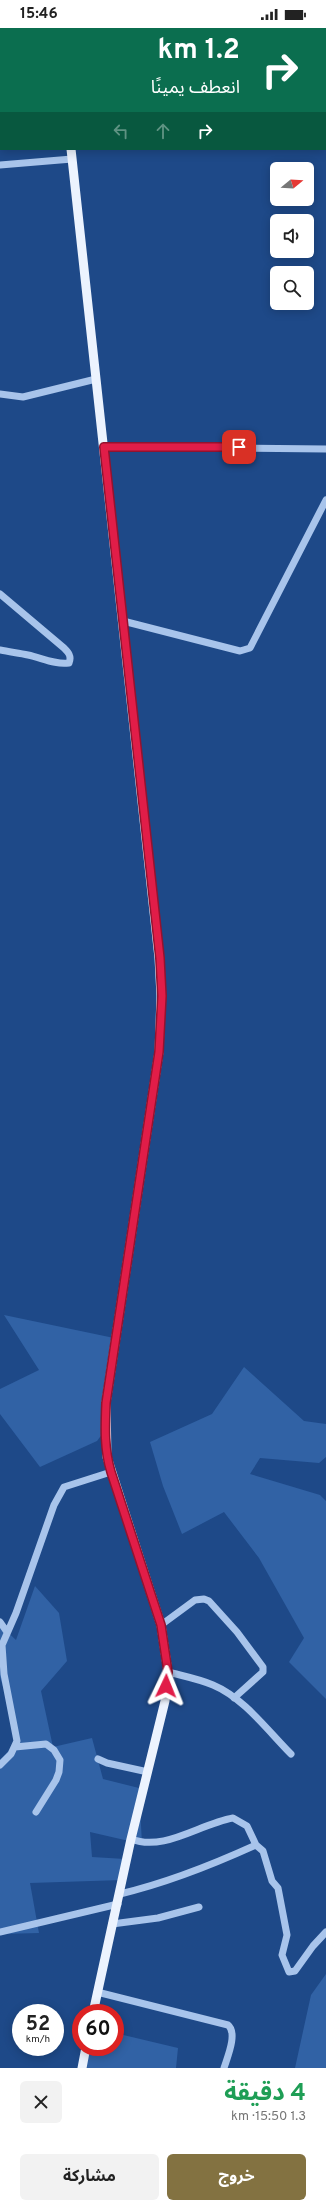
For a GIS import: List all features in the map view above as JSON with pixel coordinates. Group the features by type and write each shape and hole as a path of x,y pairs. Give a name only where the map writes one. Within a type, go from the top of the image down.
{"main road":[{"path":"71,150 160,958 162,996 159,1052 106,1403 107,1457 161,1625 168,1672 165,1701 131,1839 118,1904 112,1924 95,2004"},
{"path":"82,2068 84,2056"}],"street":[{"path":"0,164 72,159"},
{"path":"0,394 23,397 96,379"},
{"path":"104,447 326,449"},
{"path":"123,621 240,651 250,648 326,500"},
{"path":"0,594 51,636 70,654 70,660 69,662 64,663 53,662 28,655 0,650"},
{"path":"0,1765 11,1754 15,1747 16,1734 2,1654 2,1645 16,1613 46,1526 61,1490 68,1485 111,1472"},
{"path":"161,1625 195,1600 204,1599 209,1601 237,1632 264,1667 263,1672 234,1698"},
{"path":"0,1622 7,1632"},
{"path":"168,1672 214,1685 234,1698 291,1754"},
{"path":"15,1747 46,1744 54,1750 60,1760 59,1772 56,1780 36,1812"},
{"path":"98,1759 108,1763 148,1772"},
{"path":"131,1839 142,1843 153,1844 173,1839 217,1821 233,1818 247,1826 256,1845 263,1851 272,1881 278,1888 287,1935 282,1955 289,1972 296,1971 313,1946 326,1932"},
{"path":"120,1894 149,1887 195,1871 256,1845"},
{"path":"0,1932 118,1904"},
{"path":"112,1924 158,1918 199,1907"},
{"path":"97,1992 228,2026 232,2031 232,2038 224,2068"}],"shaded area":[{"path":"4,1315 114,1338 103,1433 97,1441 40,1467 0,1414 0,1389 39,1370"},
{"path":"244,1367 304,1421 326,1424 326,1457 319,1463 260,1458 250,1474 320,1495 326,1501 326,1699 289,1662 304,1638 259,1558 224,1512 182,1534 163,1486 150,1442 212,1414"},
{"path":"35,1586 59,1613 67,1661 41,1691 53,1747 92,1738 103,1779 139,1788 142,1844 90,1832 92,1857 125,1859 122,1880 30,1883 39,1933 0,1934 0,1760 14,1745 13,1719 0,1677 0,1625 16,1640"},
{"path":"326,1974 326,2068 295,2068 311,1995"},
{"path":"124,2035 178,2048 176,2068 83,2068 85,2056 124,2056"}],"route":[{"path":"166,1686 168,1672 161,1625 111,1472 107,1457 105,1432 106,1403 159,1052 162,996 160,958 148,860 104,447 239,447"}]}
